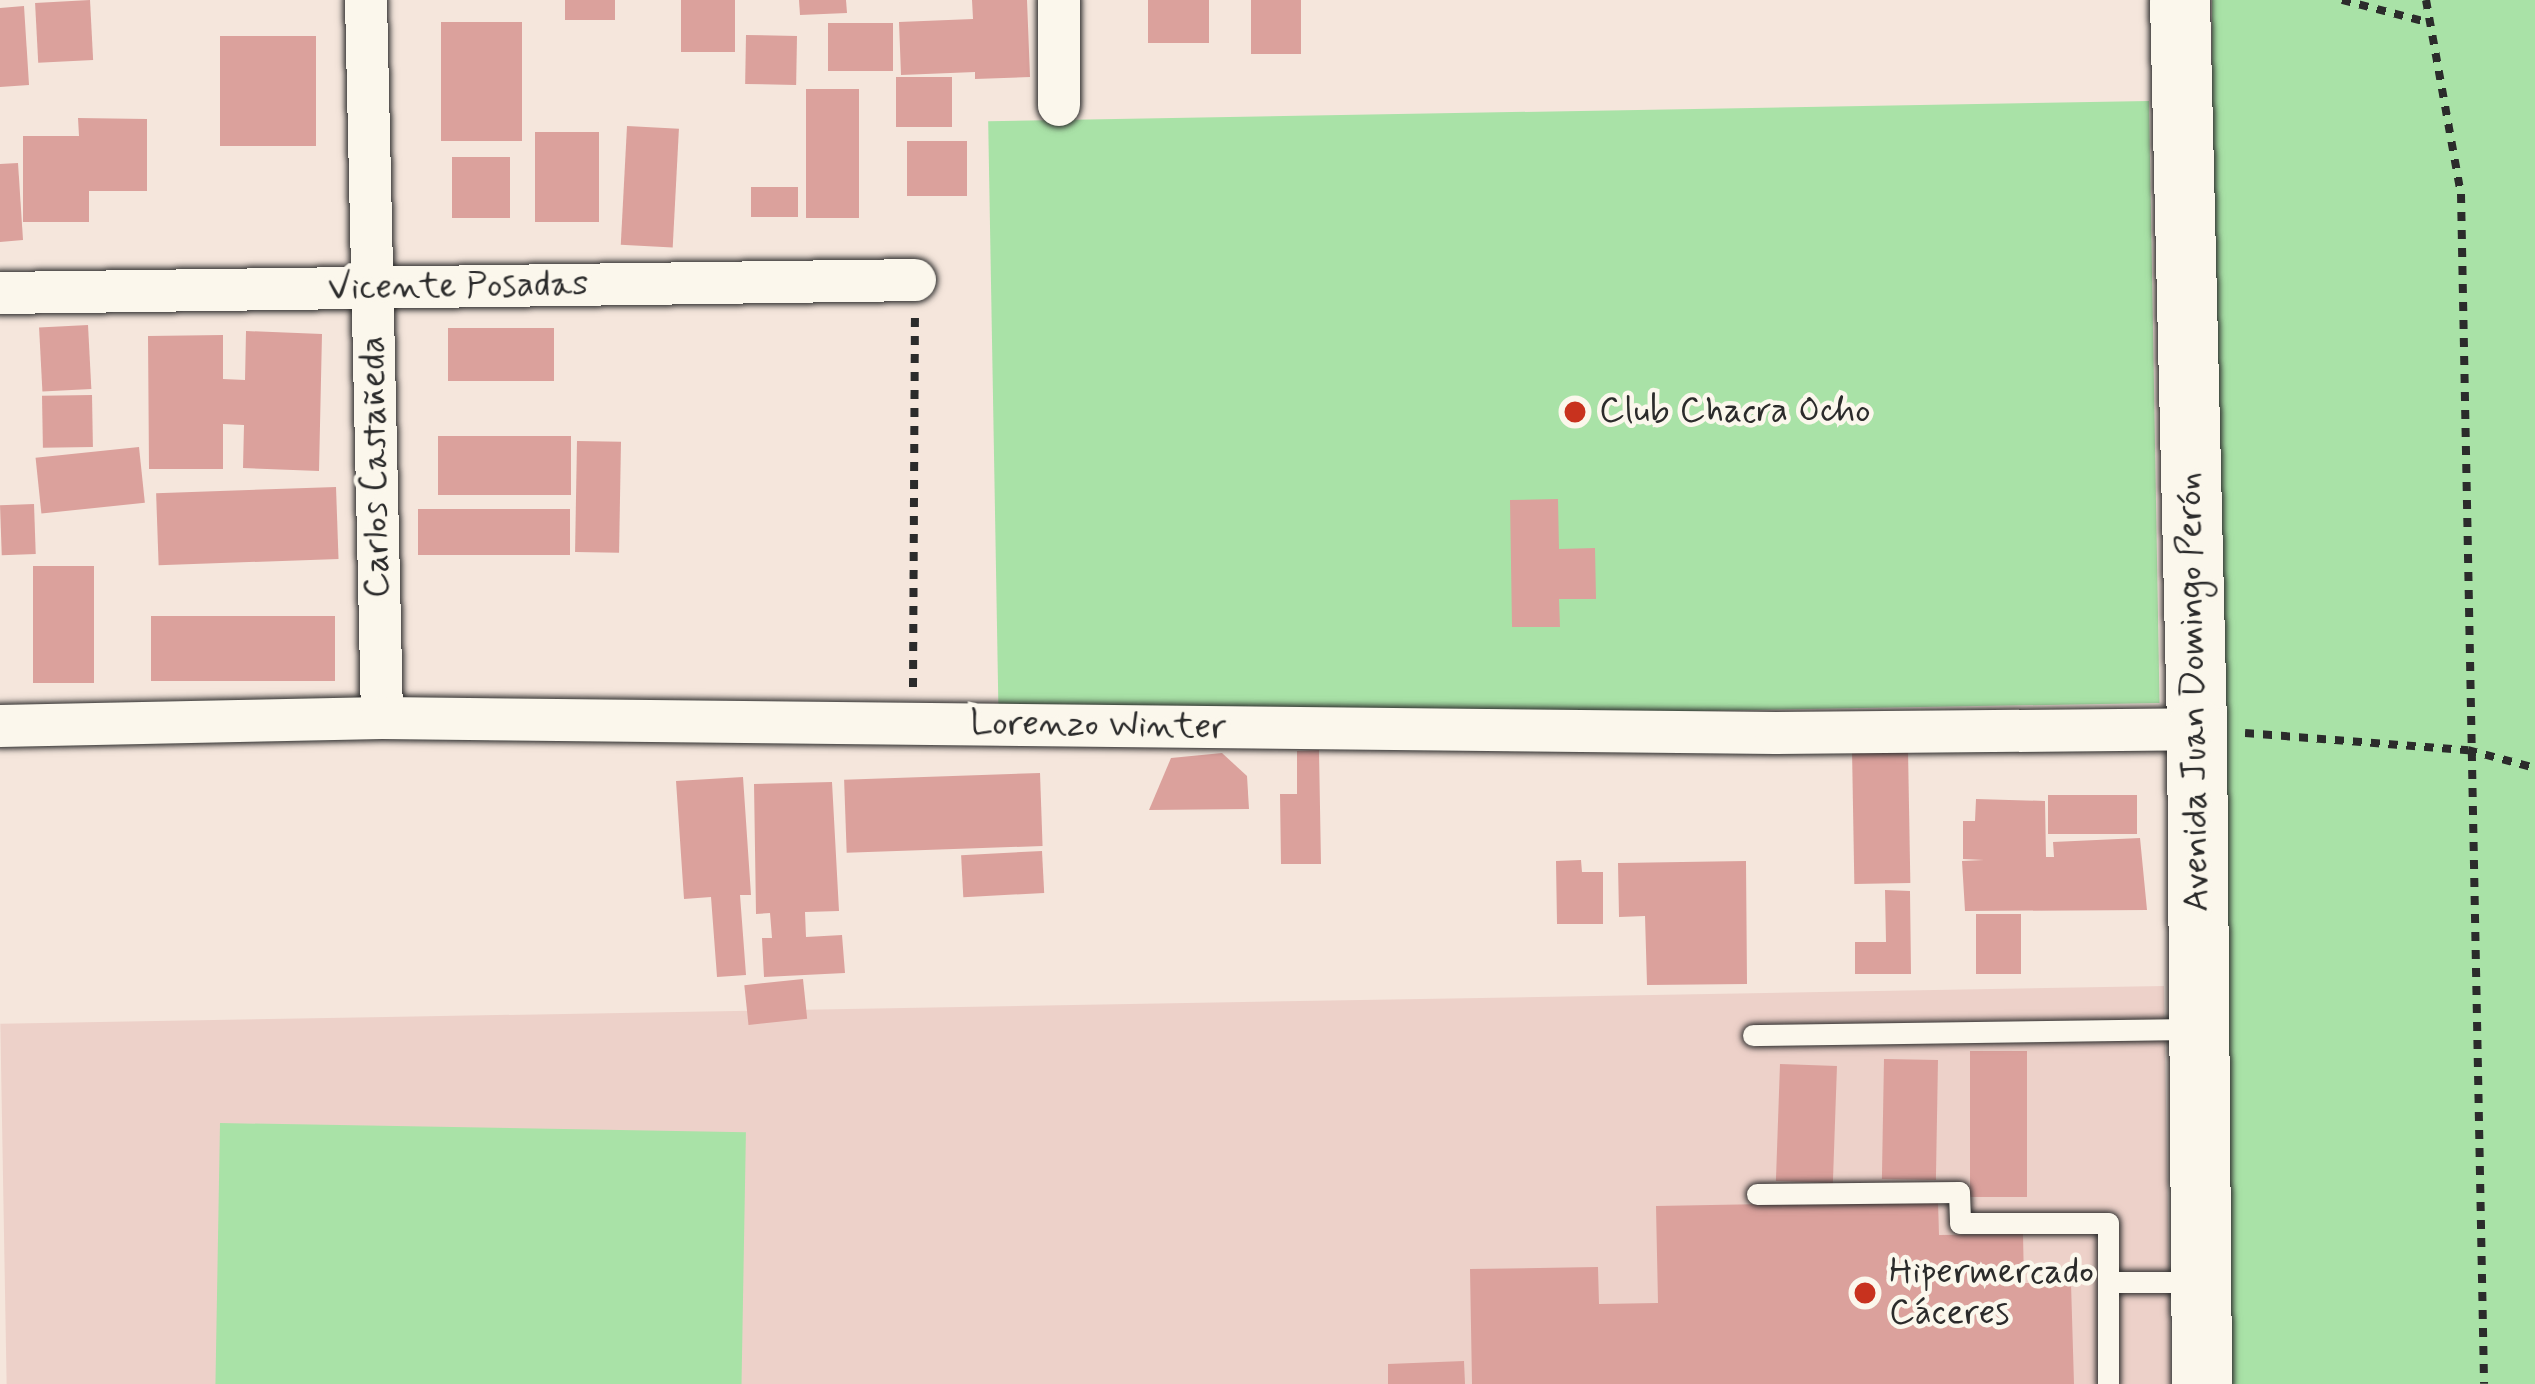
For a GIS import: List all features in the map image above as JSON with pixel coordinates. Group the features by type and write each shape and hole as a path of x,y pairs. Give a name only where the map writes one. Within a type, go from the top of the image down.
{"main road":[{"name":"Avenida Juan Domingo Perón","path":"2180,0 2197,729 2202,1384"}],"street":[{"name":"Carlos Castañeda","path":"366,0 382,718"},
{"path":"1059,0 1059,105"},
{"name":"Vicente Posadas","path":"0,293 915,280"},
{"name":"Lorenzo Winter","path":"0,726 382,718 1776,734 2197,729"}],"lane":[{"path":"1754,1035 2198,1029"},
{"path":"1756,1194 1959,1192 1960,1223 2108,1223 2108,1384"},
{"path":"2109,1282 2201,1282"}],"path":[{"path":"2342,0 2430,23"},
{"path":"2426,0 2461,194 2468,750 2484,1384"},
{"path":"913,724 915,280"},
{"path":"2197,729 2468,750 2535,768"}],"shaded area":[{"path":"2164,986 2171,1384 7,1384 0,1024"}],"green space":[{"path":"2212,0 2535,0 2535,1384 2212,1384"},
{"name":"Club Chacra Ocho","path":"2149,101 2160,703 999,723 988,121"},
{"path":"220,1123 746,1132 742,1384 215,1384"}],"building":[{"path":"90,0 93,60 38,63 35,3"},
{"path":"565,0 615,0 615,20 565,20"},
{"path":"681,0 735,0 735,52 681,52"},
{"path":"799,0 846,0 847,13 800,15"},
{"path":"972,0 1027,0 1030,77 975,79 975,72 901,75 899,22 973,19"},
{"path":"1148,0 1209,0 1209,43 1148,43"},
{"path":"1251,0 1301,0 1301,54 1251,54"},
{"path":"24,6 29,85 0,87 0,8"},
{"path":"441,22 522,22 522,141 441,141"},
{"path":"828,23 893,23 893,71 828,71"},
{"path":"746,35 797,36 796,85 745,84"},
{"path":"220,36 316,36 316,146 220,146"},
{"path":"896,77 952,77 952,127 896,127"},
{"path":"806,89 859,89 859,218 806,218"},
{"path":"78,118 147,119 147,191 89,191 89,222 23,222 23,136 79,136"},
{"path":"627,126 679,129 673,248 621,245"},
{"path":"535,132 599,132 599,222 535,222"},
{"path":"907,141 967,141 967,196 907,196"},
{"path":"452,157 510,157 510,218 452,218"},
{"path":"18,163 23,240 0,242 0,164"},
{"path":"751,187 798,187 798,217 751,217"},
{"path":"88,325 91,389 42,391 39,328"},
{"path":"448,328 554,328 554,381 448,381"},
{"path":"246,331 322,334 319,471 243,468 244,425 223,424 223,469 149,469 148,336 223,335 223,379 245,380"},
{"path":"92,395 93,447 43,448 42,396"},
{"path":"438,436 571,436 571,495 438,495"},
{"path":"577,441 621,442 619,553 575,552"},
{"path":"139,447 145,503 41,514 36,458"},
{"path":"336,487 339,559 159,565 156,493"},
{"path":"1558,499 1559,549 1595,548 1596,599 1559,599 1560,627 1512,627 1510,500"},
{"path":"34,504 36,554 2,555 0,505"},
{"path":"418,509 570,509 570,555 418,555"},
{"path":"33,566 94,566 94,683 33,683"},
{"path":"151,616 335,616 335,681 151,681"},
{"path":"1908,749 1910,883 1854,884 1852,750"},
{"path":"1319,750 1321,864 1281,864 1280,794 1297,794 1297,751"},
{"path":"1222,753 1247,776 1249,809 1149,810 1171,758"},
{"path":"1040,773 1043,846 847,853 844,780"},
{"path":"743,777 751,895 740,895 746,975 717,977 711,897 684,899 676,781"},
{"path":"832,782 839,911 805,912 806,937 842,935 845,973 764,977 762,938 772,938 770,913 756,914 754,784"},
{"path":"2048,795 2137,795 2137,834 2048,834"},
{"path":"1976,799 2045,801 2046,857 2054,857 2053,842 2140,838 2147,910 1965,911 1962,861 1984,860 1963,859 1963,821 1975,821"},
{"path":"1042,851 1044,893 963,897 961,855"},
{"path":"1581,860 1582,872 1603,872 1603,924 1557,924 1556,861"},
{"path":"1746,861 1747,984 1647,985 1645,916 1619,917 1618,863"},
{"path":"1885,890 1910,891 1911,974 1855,974 1855,942 1886,942"},
{"path":"1976,914 2021,914 2021,974 1976,974"},
{"path":"803,979 807,1019 749,1025 744,985"},
{"path":"1970,1051 2027,1051 2027,1197 1970,1197"},
{"path":"1884,1059 1938,1060 1936,1180 1882,1179"},
{"path":"1780,1064 1837,1066 1833,1183 1776,1181"},
{"name":"Hipermercado Cáceres","path":"1938,1201 1939,1235 2023,1234 2024,1283 2071,1283 2074,1384 1472,1384 1470,1269 1598,1267 1599,1304 1658,1303 1656,1206"},
{"path":"1464,1361 1465,1384 1388,1384 1388,1364"}],"place":[{"name":"Club Chacra Ocho","path":"1575,412"},
{"name":"Hipermercado Cáceres","path":"1865,1293"}]}
